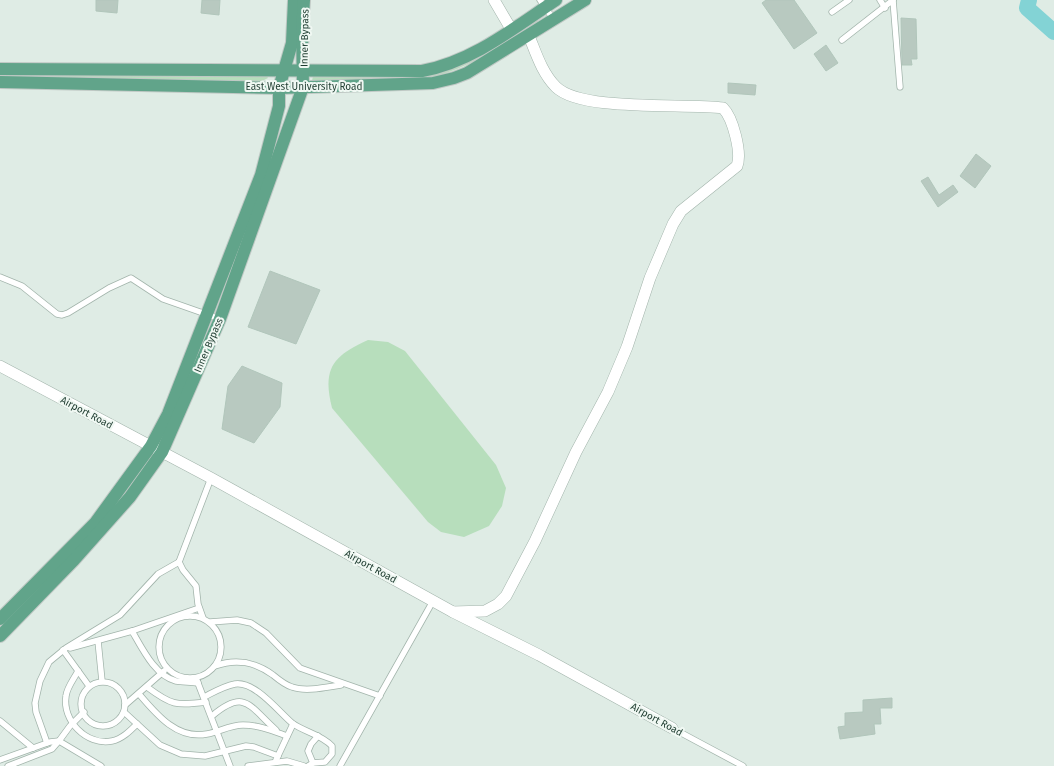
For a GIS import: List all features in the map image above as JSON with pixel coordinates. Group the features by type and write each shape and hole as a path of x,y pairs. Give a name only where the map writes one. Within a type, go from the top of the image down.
{"main road":[{"name":"Inner Bypass","path":"0,619 95,523 156,449 168,414 261,175 279,106 279,88 292,43 294,0"},
{"name":"Inner Bypass","path":"0,636 74,560 130,497 156,449 220,319 303,87 302,31 304,0"},
{"name":"East West University Road","path":"0,69 303,71 429,70 445,66 464,58 511,29 543,4 556,0"},
{"name":"East West University Road","path":"0,82 279,88 397,86 433,83 467,73 585,0"}],"street":[{"path":"494,0 511,29"},
{"path":"453,612 485,610 498,604 506,596 534,542 576,452 608,392 628,347 650,278 673,224 681,211 737,166 740,159 734,130 723,108 604,104 571,95 556,86 548,76 537,56 529,36"},
{"name":"Airport Road","path":"0,366 211,478 453,612 538,655 672,728"}],"lane":[{"path":"832,12 849,0"},
{"path":"880,0 885,8"},
{"path":"842,40 885,8 893,0"},
{"path":"893,0 900,87"},
{"path":"543,4 554,20"},
{"path":"0,277 22,286 51,310 62,315 68,313 109,288 131,278 163,300 220,319"},
{"path":"47,743 36,712 36,703 40,681 49,662 64,649 120,615 158,574 179,562 211,478"},
{"path":"179,562 183,570 196,586 202,618"},
{"path":"340,766 433,601"},
{"path":"64,649 132,631 199,608"},
{"path":"132,631 146,655 162,673 177,681 197,681 215,666 222,651 220,635 210,622 194,615 178,618 165,628 159,643 161,659 167,668 178,676 197,681"},
{"path":"210,622 237,620 251,623 266,633 300,668 380,696"},
{"path":"98,641 102,681"},
{"path":"64,649 78,672 89,686"},
{"path":"215,666 228,661 246,662 258,666 282,682 295,688 324,688 344,684"},
{"path":"125,705 167,668"},
{"path":"78,672 67,691 65,698 66,710 72,724 88,737 106,742 119,738 137,724"},
{"path":"102,681 117,687 122,692 125,705 124,712 116,722 102,726 90,721 84,712 82,703 83,696 89,686 102,681"},
{"path":"197,681 212,716 230,766"},
{"path":"147,687 170,703 184,705 205,699 225,686 245,684 255,690 293,724 318,736 332,746 332,754 325,762 311,765 308,751 311,744 318,736"},
{"path":"138,694 156,714 183,732 200,735 231,726 248,725 263,727 287,736"},
{"path":"212,716 232,702 242,701 255,710 279,733"},
{"path":"8,766 52,749 72,724 84,712"},
{"path":"124,712 160,745 181,754 205,756 225,752 238,747 254,747 277,759 304,766"},
{"path":"0,721 33,748"},
{"path":"277,759 293,724"},
{"name":"Airport Road","path":"672,728 743,766"},
{"path":"0,760 47,743 58,741 101,766"},
{"path":"248,766 277,759"}],"green space":[{"path":"538,17 538,22 483,57 438,76 422,80 312,81 313,76 432,72"},
{"path":"0,75 266,75 268,78 262,81 0,81"},
{"path":"368,340 388,342 405,351 496,465 506,488 502,506 489,526 464,537 441,532 428,522 332,408 328,383 333,365 346,352"}],"building":[{"path":"96,0 118,0 117,13 96,11"},
{"path":"202,0 220,0 219,15 201,13"},
{"path":"766,0 794,0 817,33 794,49 762,3"},
{"path":"901,18 916,19 917,59 911,59 912,65 902,65"},
{"path":"826,45 838,63 826,71 814,54"},
{"path":"728,83 756,85 755,95 728,93"},
{"path":"976,154 991,166 975,188 960,176"},
{"path":"928,177 939,195 953,185 958,192 938,207 921,181"},
{"path":"270,271 320,290 296,344 248,327"},
{"path":"242,366 282,383 280,407 254,443 222,429 228,386"},
{"path":"892,698 892,708 880,708 881,724 874,724 875,734 840,739 838,727 845,726 845,713 863,712 863,700"}],"waterway":[{"path":"1029,0 1027,8 1054,32"}]}
